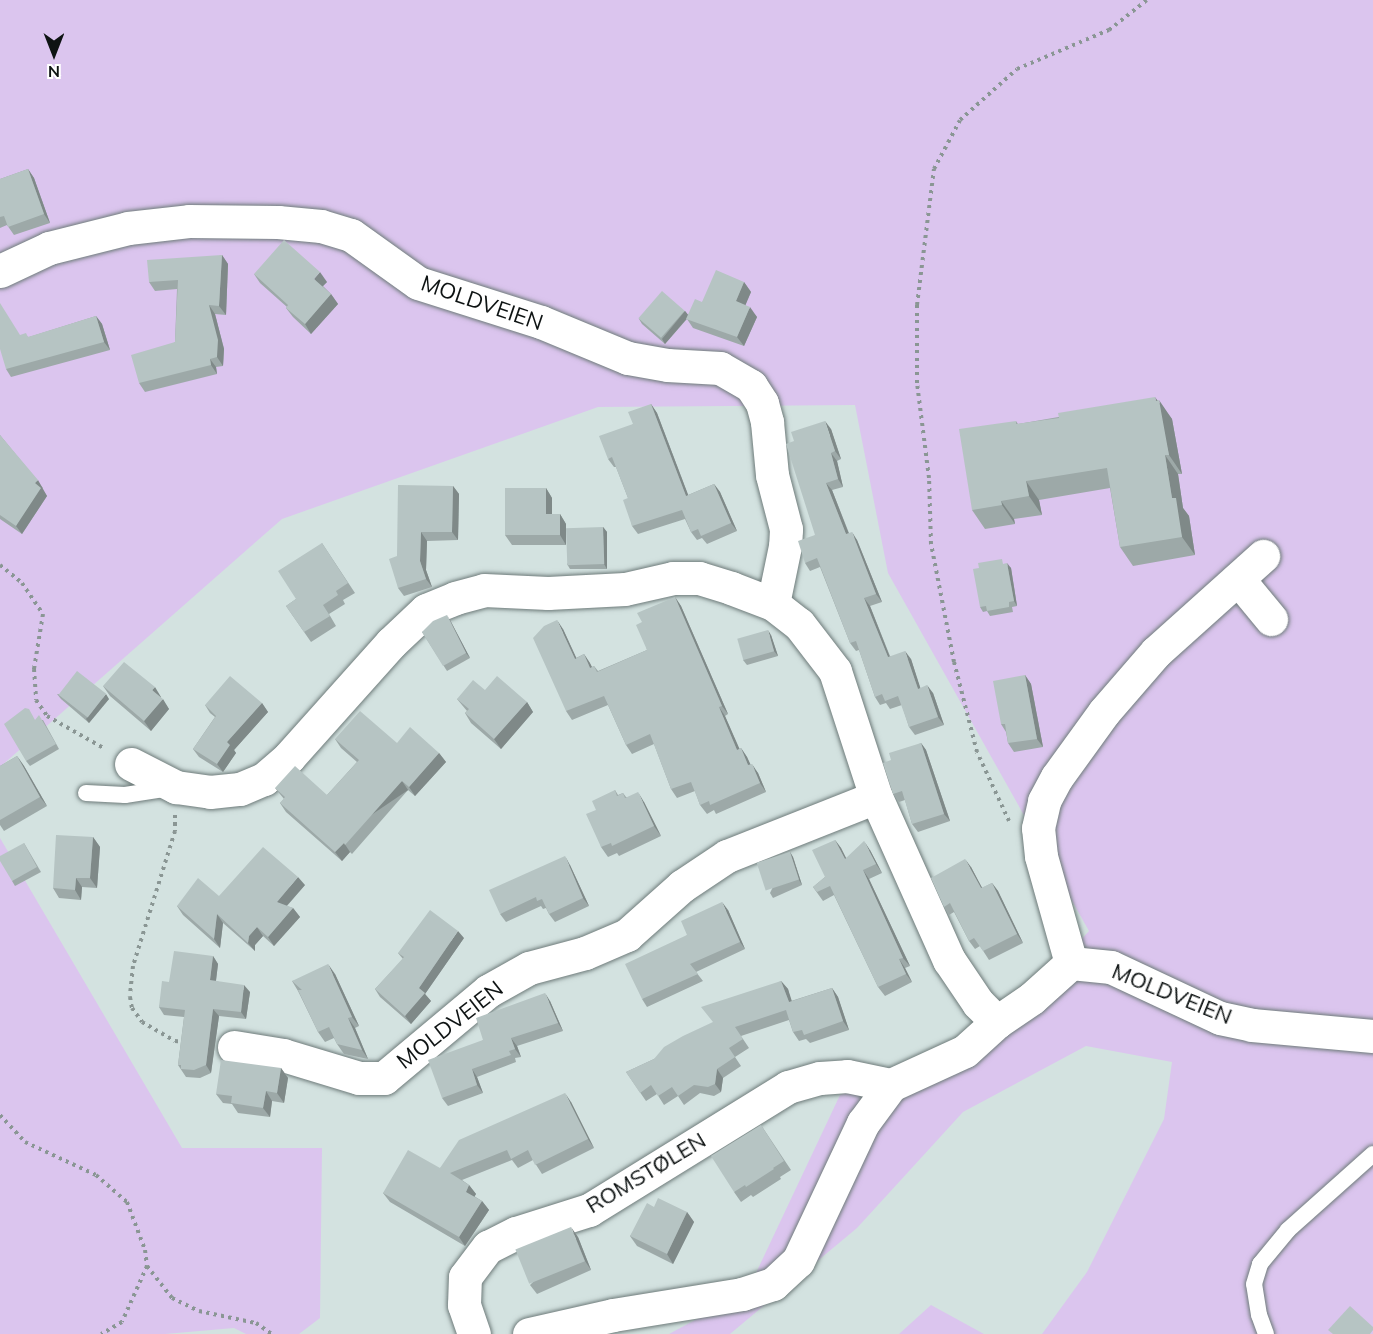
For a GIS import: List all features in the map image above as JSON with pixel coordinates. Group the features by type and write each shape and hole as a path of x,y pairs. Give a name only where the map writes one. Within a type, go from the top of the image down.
{"street":[{"name":"MOLDVEIEN","path":"0,271 50,248 128,228 189,221 278,222 321,226 351,235 418,283 541,322 628,358 667,365 720,368 751,386 762,403 767,422 771,476 786,530 773,604"},
{"path":"529,1334 613,1316 742,1294 773,1284 798,1262 863,1123 891,1085 965,1051 997,1022 1032,998 1071,963 1041,856 1038,828 1044,801 1057,777 1104,712 1156,652 1263,556"},
{"path":"131,764 176,788 210,792 240,789 264,779 289,757 398,636 426,609 484,590 548,594 592,592 625,589 673,578 699,578 773,604 799,624 835,671 876,797 949,960 978,1003 997,1022"},
{"path":"1238,579 1271,619"},
{"name":"MOLDVEIEN","path":"234,1047 283,1055 359,1078 384,1078 488,991 528,968 585,953 627,935 682,886 727,856 876,797"},
{"name":"MOLDVEIEN","path":"1071,963 1111,967 1220,1018 1262,1026 1373,1036"},
{"name":"ROMSTØLEN","path":"474,1334 464,1305 465,1276 488,1247 516,1233 589,1210 788,1087 820,1078 847,1076 891,1085"}],"lane":[{"path":"86,794 125,795 176,788"},
{"path":"1266,1334 1259,1315 1254,1284 1260,1264 1288,1230 1373,1154"}],"path":[{"path":"1011,824 977,752 954,662 931,544 929,478 916,382 917,305 934,169 960,120 1017,69 1109,30 1148,0"},
{"path":"0,565 22,583 43,614 34,669 36,700 47,716 131,764"},
{"path":"176,788 175,831 133,966 132,1008 142,1022 175,1041 234,1047"},
{"path":"0,1115 26,1142 96,1174 127,1202 145,1250 147,1266 172,1298 199,1311 256,1323 272,1334"},
{"path":"101,1334 122,1322 147,1266"}],"shaded area":[{"path":"0,0 1373,0 1373,1334 1042,1334 1087,1272 1164,1119 1172,1062 1086,1046 963,1112 857,1228 730,1334 669,1334 747,1292 840,1095 991,1038 1089,931 888,573 855,405 598,407 282,519 0,767"},
{"path":"0,838 182,1148 322,1148 320,1318 299,1334 246,1334 234,1328 165,1334 0,1334"},
{"path":"931,1305 984,1334 899,1334"}],"building":[{"path":"28,169 44,214 8,227 4,216 0,217 0,179"},
{"path":"284,240 320,272 314,279 331,294 305,324 286,308 288,305 254,274"},
{"path":"222,255 219,306 209,305 218,340 217,357 210,359 211,365 139,383 131,355 175,342 178,280 149,282 147,260"},
{"path":"716,270 744,282 736,301 750,307 737,337 686,319 695,299 702,302"},
{"path":"662,291 685,311 661,338 638,318"},
{"path":"0,303 20,335 26,333 28,337 96,316 104,342 6,369 0,349"},
{"path":"1155,397 1156,401 1159,400 1169,455 1165,455 1172,498 1176,498 1182,537 1120,547 1107,468 1026,481 1029,496 1001,501 1002,505 972,510 959,429 1059,418 1058,413"},
{"path":"651,404 686,496 714,484 731,523 701,536 698,529 691,532 682,510 632,526 623,500 628,498 612,457 608,459 599,436 633,424 628,412"},
{"path":"825,421 835,451 831,453 838,479 826,483 846,534 852,532 876,594 864,598 888,657 905,651 918,689 927,685 938,717 909,727 898,696 885,701 882,694 875,697 856,641 850,643 817,558 805,563 798,541 815,535 786,444 794,441 791,432"},
{"path":"0,435 38,480 35,483 41,488 16,526 0,515"},
{"path":"398,485 453,486 452,532 421,532 420,561 426,579 398,588 389,559 397,556"},
{"path":"505,488 546,488 546,514 560,514 560,535 505,535"},
{"path":"603,527 604,564 567,565 566,528"},
{"path":"322,543 348,583 336,591 338,595 323,605 330,616 304,632 286,606 296,599 278,571"},
{"path":"1002,559 1003,564 1007,563 1014,601 1009,602 1009,607 987,611 986,606 980,607 973,569 979,568 978,563"},
{"path":"675,597 722,706 719,707 737,750 741,748 748,765 752,764 760,783 710,805 709,801 700,805 691,782 671,789 650,734 626,745 604,696 566,711 533,638 544,626 557,620 575,659 584,654 590,668 594,666 597,672 647,650 636,625 642,622 637,613"},
{"path":"447,615 466,653 443,666 422,632 433,621"},
{"path":"768,630 774,651 743,660 737,639"},
{"path":"124,662 155,687 152,690 163,699 144,721 103,686"},
{"path":"77,671 106,694 88,717 59,695"},
{"path":"1025,675 1037,739 1008,743 1005,724 1001,724 993,681"},
{"path":"230,676 262,703 227,742 230,745 217,764 193,749 216,716 205,705"},
{"path":"497,676 527,702 494,739 465,713 469,709 457,699 473,680 485,690"},
{"path":"25,708 29,709 35,720 39,715 56,744 26,761 4,724"},
{"path":"360,711 397,743 410,727 439,753 409,787 402,781 345,845 344,843 335,852 280,803 285,797 275,788 295,766 327,795 359,760 335,739"},
{"path":"921,743 944,814 912,824 902,791 893,794 883,763 891,760 889,753"},
{"path":"17,756 40,797 0,820 0,766"},
{"path":"615,790 617,796 623,793 625,798 638,792 654,826 612,846 611,843 601,847 586,814 596,810 592,801"},
{"path":"56,835 93,837 90,878 76,878 75,890 53,888"},
{"path":"835,840 845,859 864,841 876,864 863,870 903,958 899,959 906,974 878,987 830,886 817,892 813,887 825,877 812,850"},
{"path":"24,843 37,867 12,881 0,861 0,856"},
{"path":"263,847 298,877 277,902 293,908 268,937 257,927 249,936 248,943 217,914 214,939 177,906 198,878 219,896"},
{"path":"790,852 799,880 766,890 757,863"},
{"path":"565,856 583,898 549,914 542,899 537,901 536,897 500,914 489,890"},
{"path":"965,859 981,888 992,883 1017,934 983,951 974,938 969,941 950,903 944,907 931,878"},
{"path":"722,902 740,942 690,964 698,974 642,999 625,964 687,935 681,921"},
{"path":"430,910 458,931 419,988 425,993 405,1016 375,989 404,957 398,953"},
{"path":"174,951 213,956 210,980 244,985 241,1012 213,1009 206,1065 194,1070 181,1069 181,1065 178,1065 185,1010 159,1007 162,981 169,982"},
{"path":"328,964 352,1017 348,1018 362,1050 337,1044 329,1027 318,1032 298,990 302,990 292,981"},
{"path":"781,981 789,1002 832,988 843,1021 804,1035 802,1030 793,1032 786,1010 735,1027 743,1039 729,1048 735,1057 717,1069 715,1084 708,1087 694,1085 678,1096 672,1087 658,1096 651,1085 640,1093 626,1072 654,1059 664,1047 683,1036 713,1022 701,1007"},
{"path":"545,993 558,1023 511,1038 515,1049 509,1051 511,1055 472,1069 477,1085 442,1098 428,1060 483,1040 476,1018"},
{"path":"221,1060 281,1068 277,1093 266,1091 263,1108 231,1103 232,1096 216,1094"},
{"path":"565,1093 588,1139 535,1165 528,1150 511,1159 507,1150 450,1173 469,1185 466,1192 482,1201 459,1237 383,1193 408,1150 440,1168 459,1140"},
{"path":"761,1125 784,1161 746,1187 745,1185 734,1192 711,1156"},
{"path":"658,1198 687,1212 667,1254 630,1236 647,1203 654,1207"},
{"path":"571,1227 585,1261 529,1284 515,1249"},
{"path":"1350,1306 1373,1327 1370,1334 1333,1334 1328,1330"}]}
